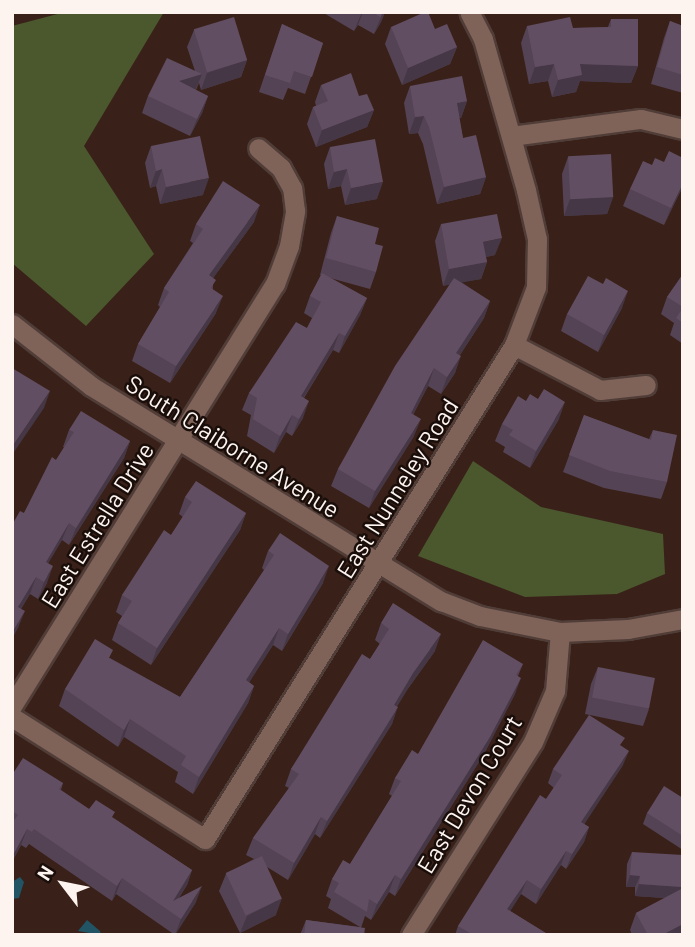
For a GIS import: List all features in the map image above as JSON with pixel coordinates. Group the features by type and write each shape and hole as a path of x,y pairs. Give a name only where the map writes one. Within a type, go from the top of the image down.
{"street":[{"name":"East Nunneley Road","path":"12,717 205,839 514,345 536,287 537,239 483,39 469,12"},
{"path":"511,136 641,119 683,130"},
{"name":"East Estrella Drive","path":"12,706 275,284 289,246 295,211 292,188 281,168 258,148"},
{"name":"South Claiborne Avenue","path":"13,325 64,369 377,565 441,601 480,616 560,632 628,629 683,619"},
{"path":"514,345 600,390 646,385"},
{"name":"East Devon Court","path":"411,935 533,742 555,691 560,632"}],"green space":[{"path":"65,12 164,12 84,146 154,254 86,326 12,263 12,26"},
{"path":"473,461 541,507 663,534 665,574 617,594 525,597 418,556"}],"water":[{"path":"20,877 24,882 19,898 12,899 12,882"},
{"path":"87,920 100,931 101,935 78,931"}],"building":[{"path":"428,12 435,29 447,24 457,47 408,68 391,27"},
{"path":"234,17 247,60 207,72 194,29"},
{"path":"570,17 573,28 611,27 611,19 638,19 638,66 580,64 582,75 558,80 554,64 535,67 527,26"},
{"path":"670,21 683,26 683,75 657,67"},
{"path":"282,24 323,43 312,77 294,71 290,83 265,75"},
{"path":"167,58 202,74 179,81 208,96 197,119 148,96"},
{"path":"351,73 359,96 367,94 374,110 322,130 313,107 328,101 321,85"},
{"path":"462,76 467,101 457,103 463,138 476,135 486,177 444,187 429,127 424,116 415,117 410,86"},
{"path":"200,136 209,178 166,187 162,169 156,171 151,146"},
{"path":"375,139 383,182 351,188 347,169 334,172 330,147"},
{"path":"669,151 683,158 683,183 671,208 630,189 643,161 652,165 655,158 664,162"},
{"path":"611,154 613,197 570,199 568,156"},
{"path":"223,181 260,205 209,275 216,280 211,288 223,296 176,366 138,344 169,292 164,288 203,229 196,224"},
{"path":"497,214 502,238 483,242 487,262 449,269 441,224"},
{"path":"337,216 379,228 375,244 383,246 376,272 326,258"},
{"path":"322,273 367,298 345,336 339,333 301,396 309,401 299,419 292,415 280,436 253,419 257,398 249,393 296,322 307,328 321,302 310,296"},
{"path":"683,274 683,307 667,297"},
{"path":"588,276 603,284 606,278 628,291 604,335 567,314"},
{"path":"454,278 490,301 456,353 461,356 447,377 434,368 411,413 421,419 375,491 338,469 395,366"},
{"path":"683,308 683,323 676,318"},
{"path":"12,368 50,391 12,447"},
{"path":"544,389 565,402 536,451 509,435 513,430 502,424 518,396 526,401 530,394 538,399"},
{"path":"81,411 130,441 76,528 69,523 46,562 53,566 44,582 36,577 18,607 25,611 12,633 12,525 20,511 24,513 52,457 56,460 74,432 69,430"},
{"path":"584,415 651,440 653,430 677,435 667,482 610,471 569,455"},
{"path":"196,481 246,513 157,648 118,623 132,601 122,595 164,530 171,535 192,502 185,497"},
{"path":"280,533 329,566 288,634 279,628 246,680 254,686 199,777 181,765 186,756 130,719 124,730 65,689 95,639 113,650 109,658 180,697 274,555 268,551"},
{"path":"393,603 441,634 413,673 394,705 398,707 327,821 321,817 294,863 253,838 299,774 291,769 362,654 370,659 389,629 381,623"},
{"path":"483,640 523,664 516,675 521,678 490,737 401,879 395,875 377,904 369,899 367,912 334,892 339,883 332,879 343,860 350,864 401,781 395,778 412,750 418,754"},
{"path":"598,667 655,678 649,708 592,697"},
{"path":"589,715 625,738 620,745 629,751 581,822 589,827 572,854 566,851 541,889 527,880 507,909 549,935 469,935 470,933 458,926 540,795 546,799 562,775 553,769"},
{"path":"23,758 63,783 59,789 89,809 96,800 115,812 112,817 192,870 173,901 202,886 181,919 122,878 117,886 34,829 32,832 27,829 12,857 12,823 18,815 12,811 12,775"},
{"path":"664,786 683,798 683,836 647,813"},
{"path":"632,852 683,855 682,887 639,884 640,876 630,875"},
{"path":"262,856 282,899 246,916 226,873"},
{"path":"683,888 683,924 662,935 648,935 636,913"},
{"path":"306,920 365,928 364,935 304,935"}]}
